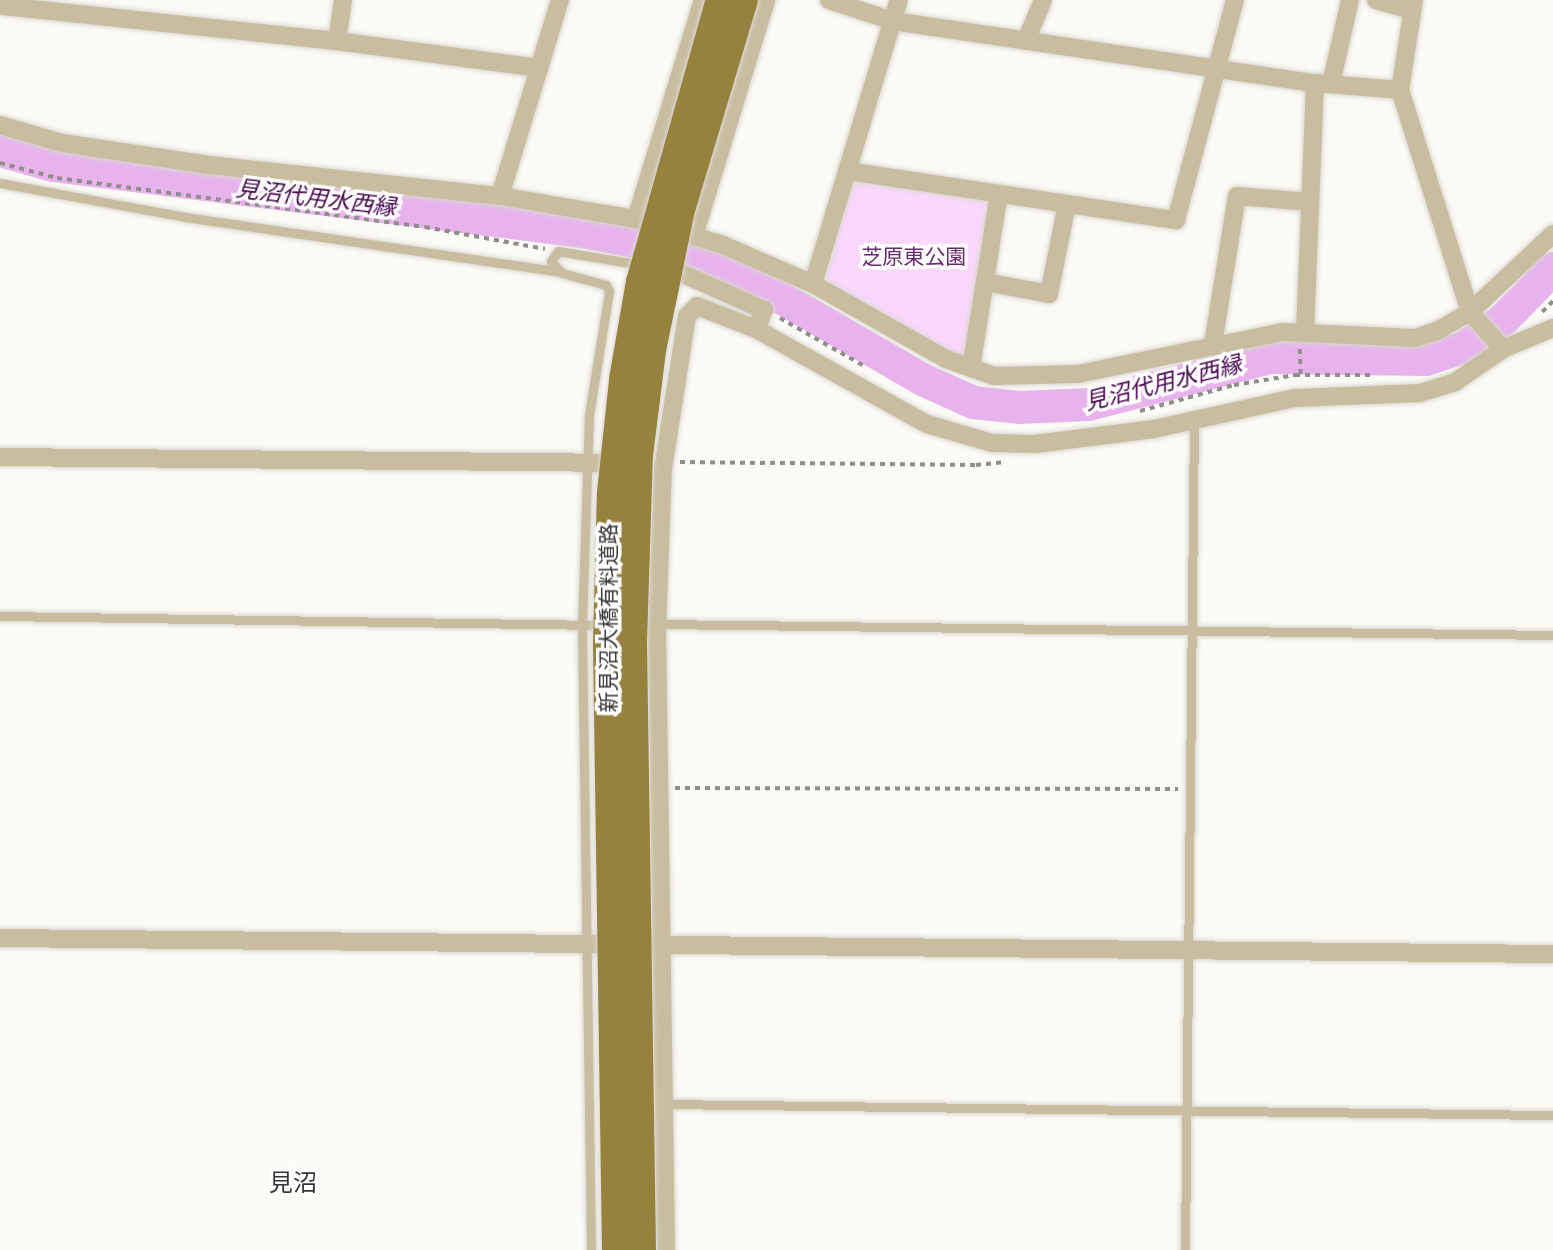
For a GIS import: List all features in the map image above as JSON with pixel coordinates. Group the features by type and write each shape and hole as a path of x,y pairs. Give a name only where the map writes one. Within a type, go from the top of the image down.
{"highway":[{"name":"新見沼大橋有料道路","path":"616,1250 607,644 611,493 624,369 640,282 720,0"},
{"name":"新見沼大橋有料道路","path":"642,1250 633,642 639,455 652,349 680,213 744,0"}],"street":[{"path":"337,41 343,0"},
{"path":"500,196 560,0"},
{"path":"642,221 703,0"},
{"path":"756,329 764,310 674,270 766,0"},
{"path":"829,0 893,21 1323,84 1400,90"},
{"path":"813,284 899,0"},
{"path":"1026,41 1042,0"},
{"path":"847,171 1176,220 1235,0"},
{"path":"1303,338 1310,202 1323,84 1350,0"},
{"path":"1377,0 1413,5 1400,90 1470,312 1499,346"},
{"path":"2,10 337,41 539,68"},
{"path":"0,125 62,143 209,165 500,196 642,221 688,234 813,284 946,359 994,376 1079,374 1213,344 1303,338 1415,338 1437,331 1470,312 1553,234"},
{"path":"971,368 999,194"},
{"path":"1213,344 1237,196 1310,202"},
{"path":"985,282 1049,294 1067,204"},
{"path":"666,1250 657,624 664,462 682,340 691,310 697,306 756,329 927,424 970,438 1012,443 1104,436 1194,421 1295,398 1420,393 1455,382 1499,346 1553,328"},
{"path":"0,457 587,464 664,462"},
{"path":"0,938 662,946 958,945 1188,951 1553,954"}],"lane":[{"path":"0,183 185,217 562,273 606,285 609,291 592,392 582,625 591,1250"},
{"path":"562,273 551,261 558,251 636,264 642,221"},
{"path":"1185,1250 1189,630 1194,421"},
{"path":"0,616 1553,635"},
{"path":"590,1104 1553,1115"}],"path":[{"path":"0,163 57,178 425,227 558,251"},
{"path":"1535,320 1553,301"},
{"path":"764,310 876,374"},
{"path":"1301,375 1303,338"},
{"path":"1129,414 1234,385 1301,375 1378,376"},
{"path":"664,462 976,466 1001,464 1012,443"},
{"path":"660,788 1188,789"}],"green space":[{"name":"芝原東公園","path":"863,181 993,203 965,362 830,285 826,276 853,184"}],"waterway":[{"name":"見沼代用水西縁","path":"0,150 52,165 582,231 632,241"},
{"name":"見沼代用水西縁","path":"692,258 761,286 924,380 973,402 1019,407 1088,404 1270,357 1425,359 1463,347 1502,320 1553,268"}],"district":[{"name":"見沼","path":"293,1183"}]}
